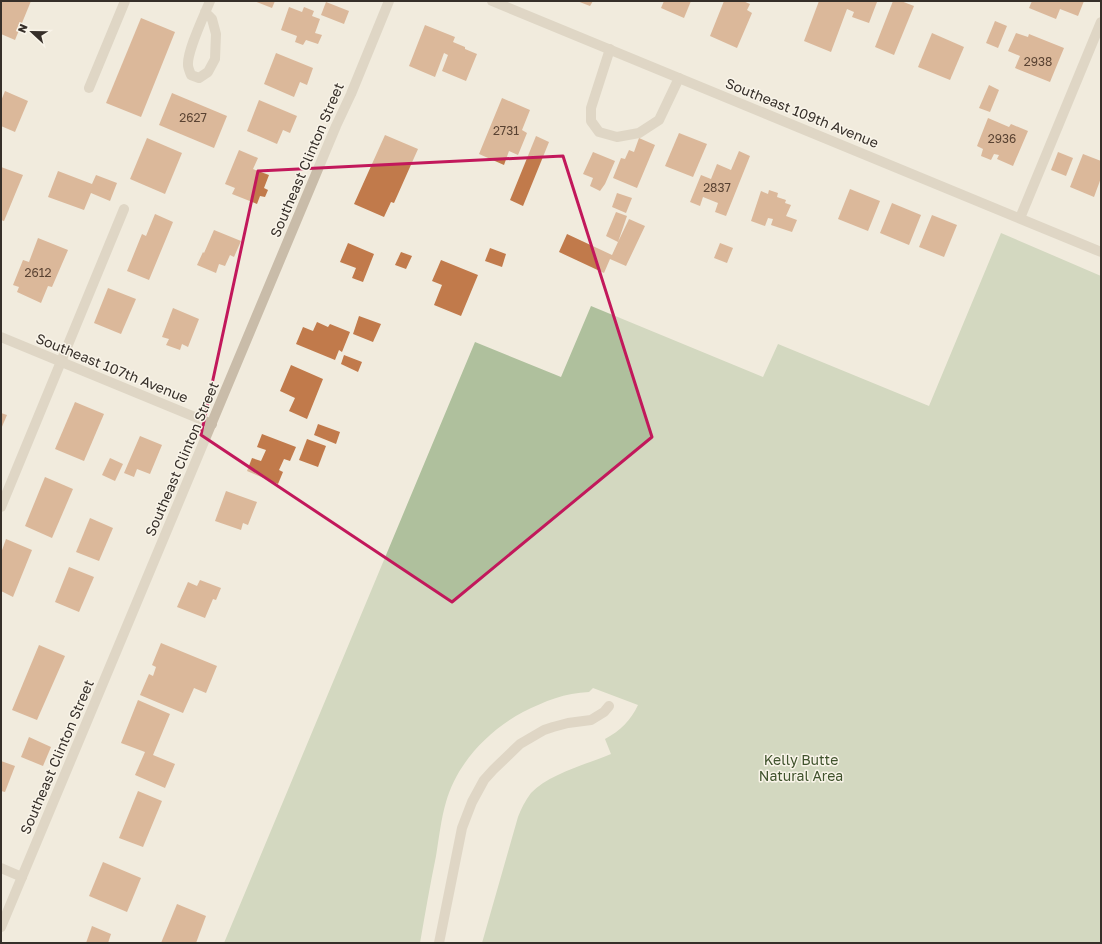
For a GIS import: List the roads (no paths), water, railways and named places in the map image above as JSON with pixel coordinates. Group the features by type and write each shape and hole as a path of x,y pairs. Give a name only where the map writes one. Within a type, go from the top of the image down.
{"street":[{"path":"89,88 125,1"},
{"path":"205,12 212,19 216,34 215,59 208,72 199,78 191,75 188,65 190,52 205,12 210,1"},
{"name":"Southeast Clinton Street","path":"1,927 389,1"},
{"name":"Southeast 109th Avenue","path":"492,1 1101,252"},
{"path":"1020,218 1101,22"},
{"path":"610,49 591,108 591,121 600,132 617,137 639,134 659,120 679,78"},
{"path":"1,507 124,209"},
{"name":"Southeast 107th Avenue","path":"1,337 212,424"},
{"path":"440,943 462,828 472,802 484,780 520,744 544,730 568,723 590,720 604,712 610,706"},
{"path":"1,868 22,877"}],"park label":[{"name":"Kelly Butte Natural Area","path":"801,768"}]}
